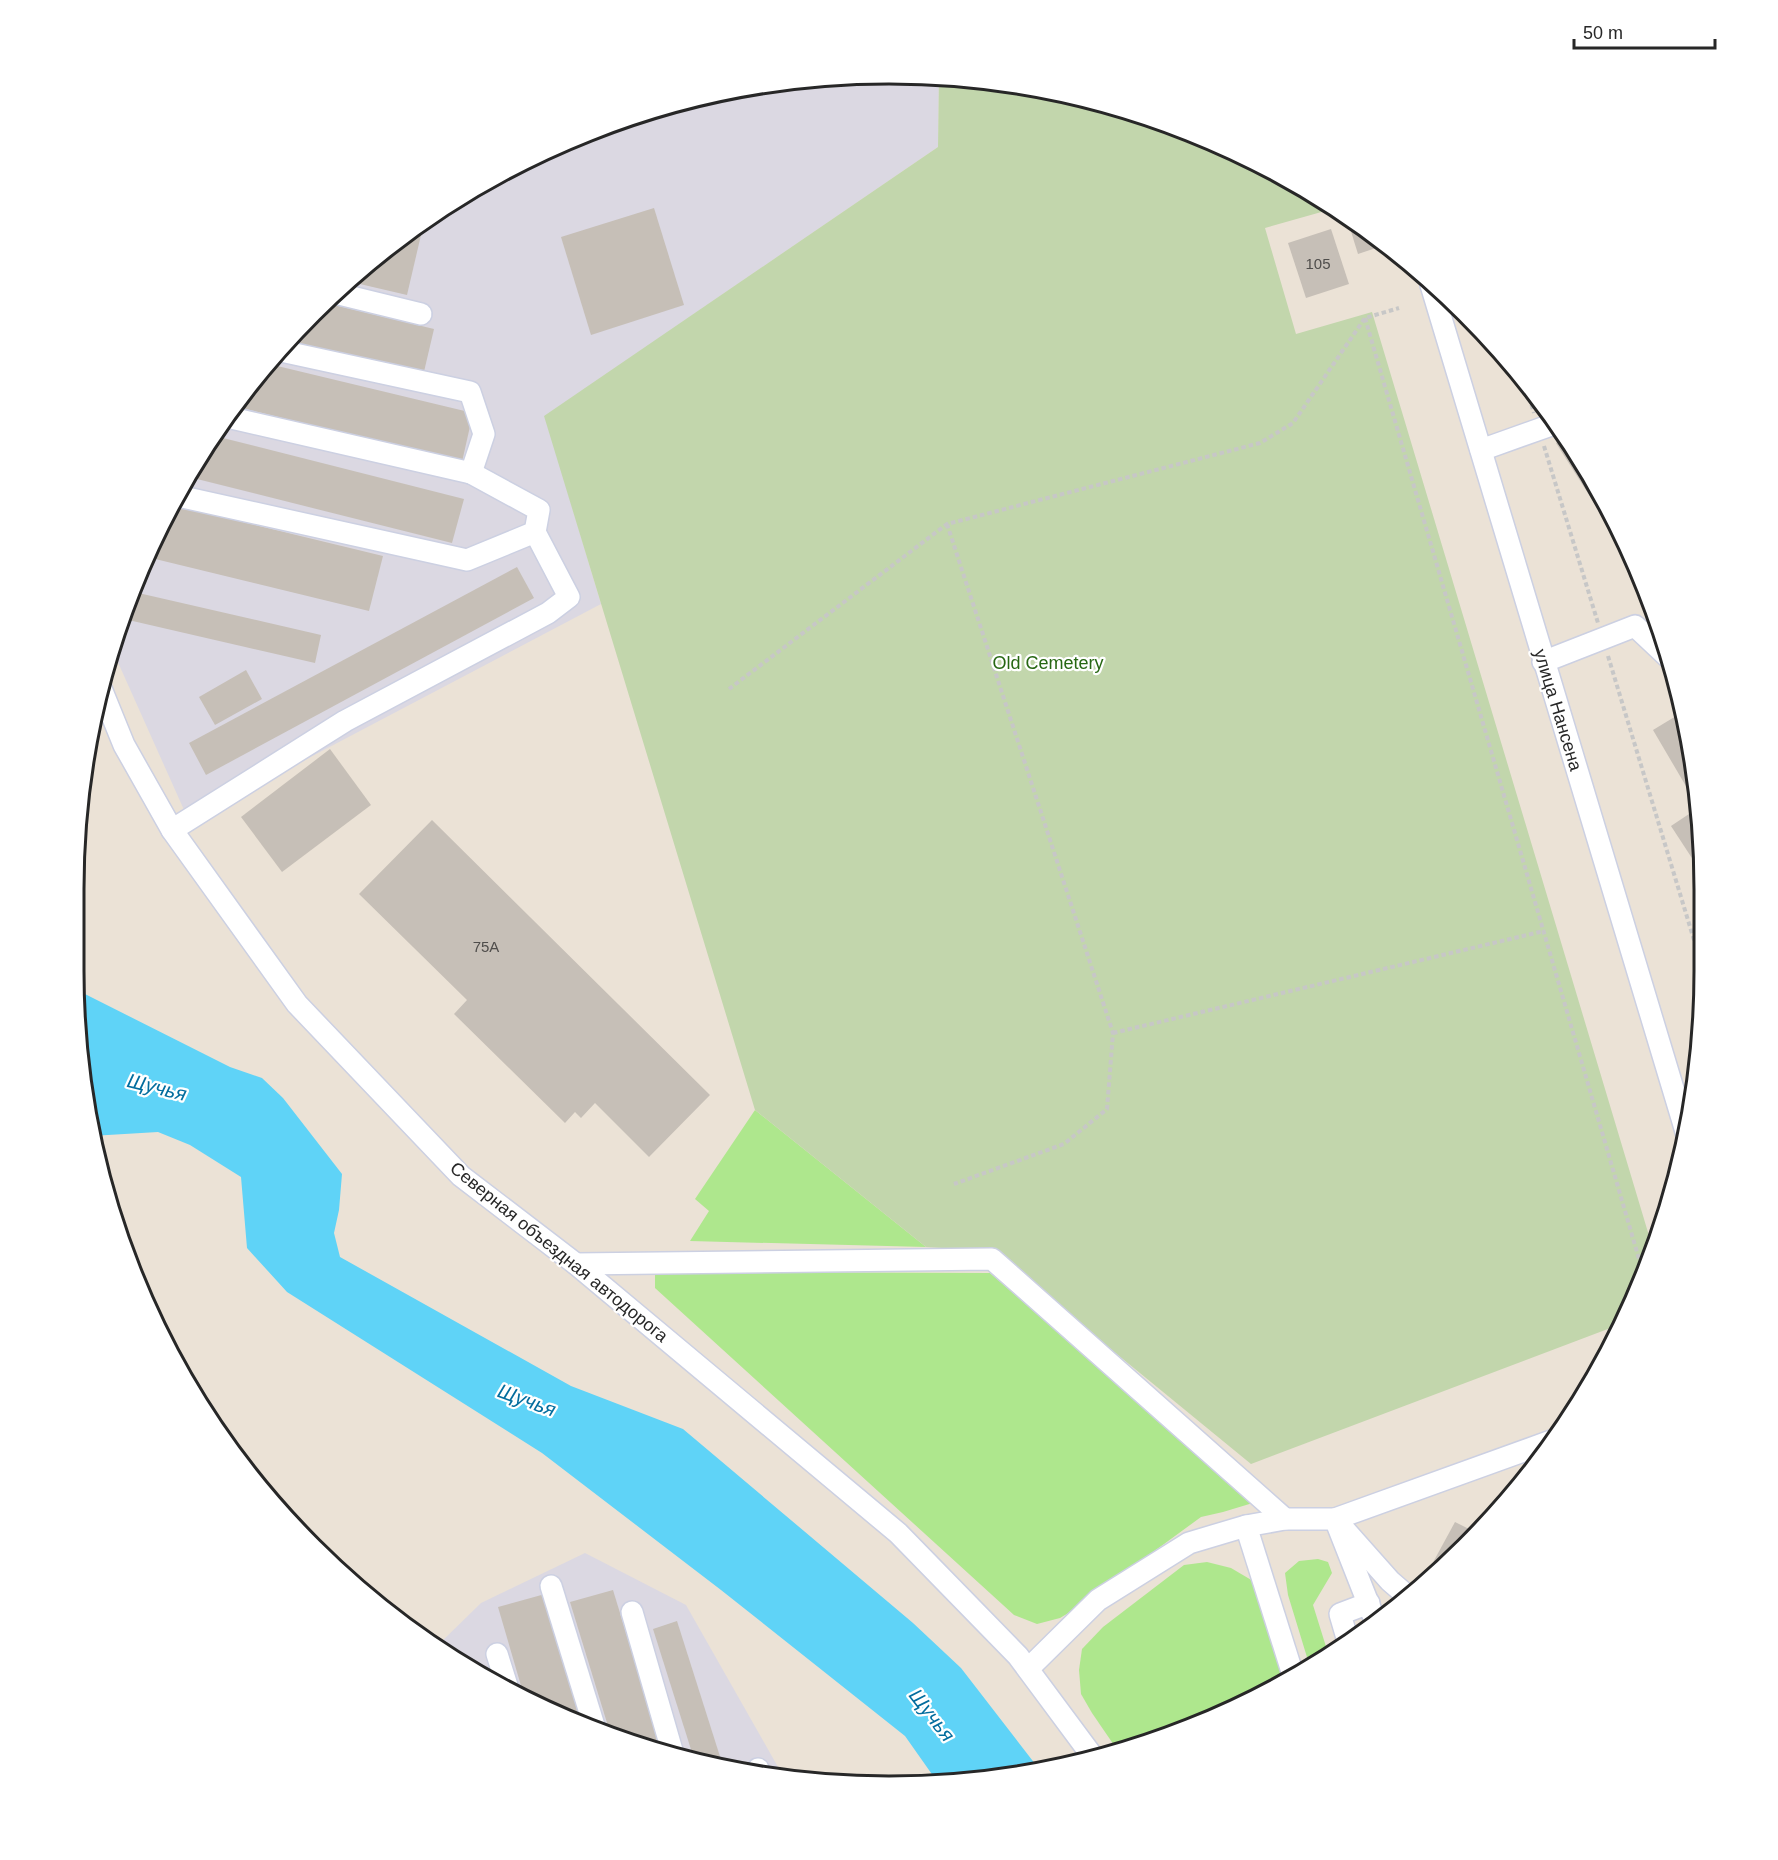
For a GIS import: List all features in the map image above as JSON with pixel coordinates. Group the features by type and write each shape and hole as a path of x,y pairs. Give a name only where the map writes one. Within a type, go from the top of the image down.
{"street":[{"path":"346,296 421,314"},
{"name":"улица Нансена","path":"1447,310 1481,450 1681,1115"},
{"path":"289,353 470,392 484,434 471,473"},
{"path":"172,830 345,721 548,614 569,597 535,532 539,510 471,473 236,419"},
{"path":"1481,450 1546,426"},
{"path":"186,498 467,560 535,532"},
{"path":"1543,662 1635,626 1656,646"},
{"name":"Северная объездная автодорога","path":"106,701 124,745 172,830 297,1004 461,1176 576,1264 898,1533 1017,1656 1089,1751"},
{"path":"576,1264 992,1259 1285,1519"},
{"path":"1028,1669 1098,1600 1190,1543 1246,1526 1285,1519 1335,1519 1539,1445"},
{"path":"1335,1519 1402,1591"},
{"path":"1335,1519 1371,1611 1340,1614 1346,1633"},
{"path":"1246,1526 1291,1668"},
{"path":"551,1586 592,1719"},
{"path":"632,1612 671,1746"},
{"path":"496,1654 504,1678"}],"path":[{"path":"729,689 947,524 1260,443 1293,423 1365,318 1399,308"},
{"path":"1365,318 1640,1259"},
{"path":"1546,426 1603,639 1694,941"},
{"path":"947,524 1113,1033 1107,1109 1064,1144 954,1184"},
{"path":"1113,1033 1544,932"}],"shaded area":[{"path":"889,84 939,86 938,147 545,416 601,604 189,821 117,661 145,581 192,486 250,399 320,320 399,250 442,220 533,167 581,145 681,111 732,99 836,86"},
{"path":"585,1553 686,1605 778,1768 732,1761 681,1749 630,1733 581,1715 486,1668 443,1640 481,1603"}],"green space":[{"name":"Old Cemetery","path":"939,86 1046,99 1097,111 1197,145 1245,167 1323,212 1265,228 1296,334 1372,312 1649,1236 1633,1279 1610,1328 1251,1464 991,1251 926,1247 755,1110 544,416 938,147"},
{"path":"755,1110 926,1247 690,1241 709,1211 695,1199"},
{"path":"655,1272 990,1273 1256,1502 1201,1517 1075,1609 1060,1618 1037,1624 1014,1615 655,1288"},
{"path":"1318,1559 1328,1562 1332,1573 1313,1605 1326,1646 1307,1658 1288,1595 1285,1573 1299,1561"},
{"path":"1207,1562 1231,1568 1253,1581 1282,1673 1197,1715 1113,1744 1081,1694 1079,1670 1082,1649 1103,1627 1184,1565"}],"water":[{"name":"Щучья","path":"85,994 230,1067 262,1078 283,1098 342,1174 339,1210 334,1233 340,1257 571,1386 683,1429 913,1623 961,1668 1034,1763 932,1774 905,1736 721,1590 542,1453 287,1292 247,1248 241,1177 190,1145 158,1132 101,1135 91,1076"}],"building":[{"path":"654,208 684,305 591,335 561,237"},
{"path":"1331,229 1349,284 1306,298 1288,243"},
{"path":"1351,230 1376,248 1358,254"},
{"path":"421,235 407,295 358,284"},
{"path":"336,305 434,329 423,376 296,346"},
{"path":"277,366 473,413 462,462 243,408"},
{"path":"223,438 464,499 452,543 197,479"},
{"path":"1558,442 1598,509 1556,443"},
{"path":"181,507 383,556 369,611 155,559"},
{"path":"517,567 534,598 206,775 189,743"},
{"path":"140,593 321,635 315,663 130,620"},
{"path":"246,670 262,699 215,725 199,697"},
{"path":"1675,716 1687,789 1653,730"},
{"path":"330,749 371,805 282,872 241,817"},
{"path":"1690,813 1693,860 1671,826"},
{"path":"432,820 710,1095 649,1157 595,1103 581,1118 575,1112 565,1123 454,1014 467,1000 359,894"},
{"path":"1455,1522 1469,1529 1458,1540 1432,1565"},
{"path":"613,1590 659,1742 608,1725 570,1602"},
{"path":"545,1594 580,1714 521,1687 498,1607"},
{"path":"677,1621 721,1758 692,1752 653,1629"}]}
